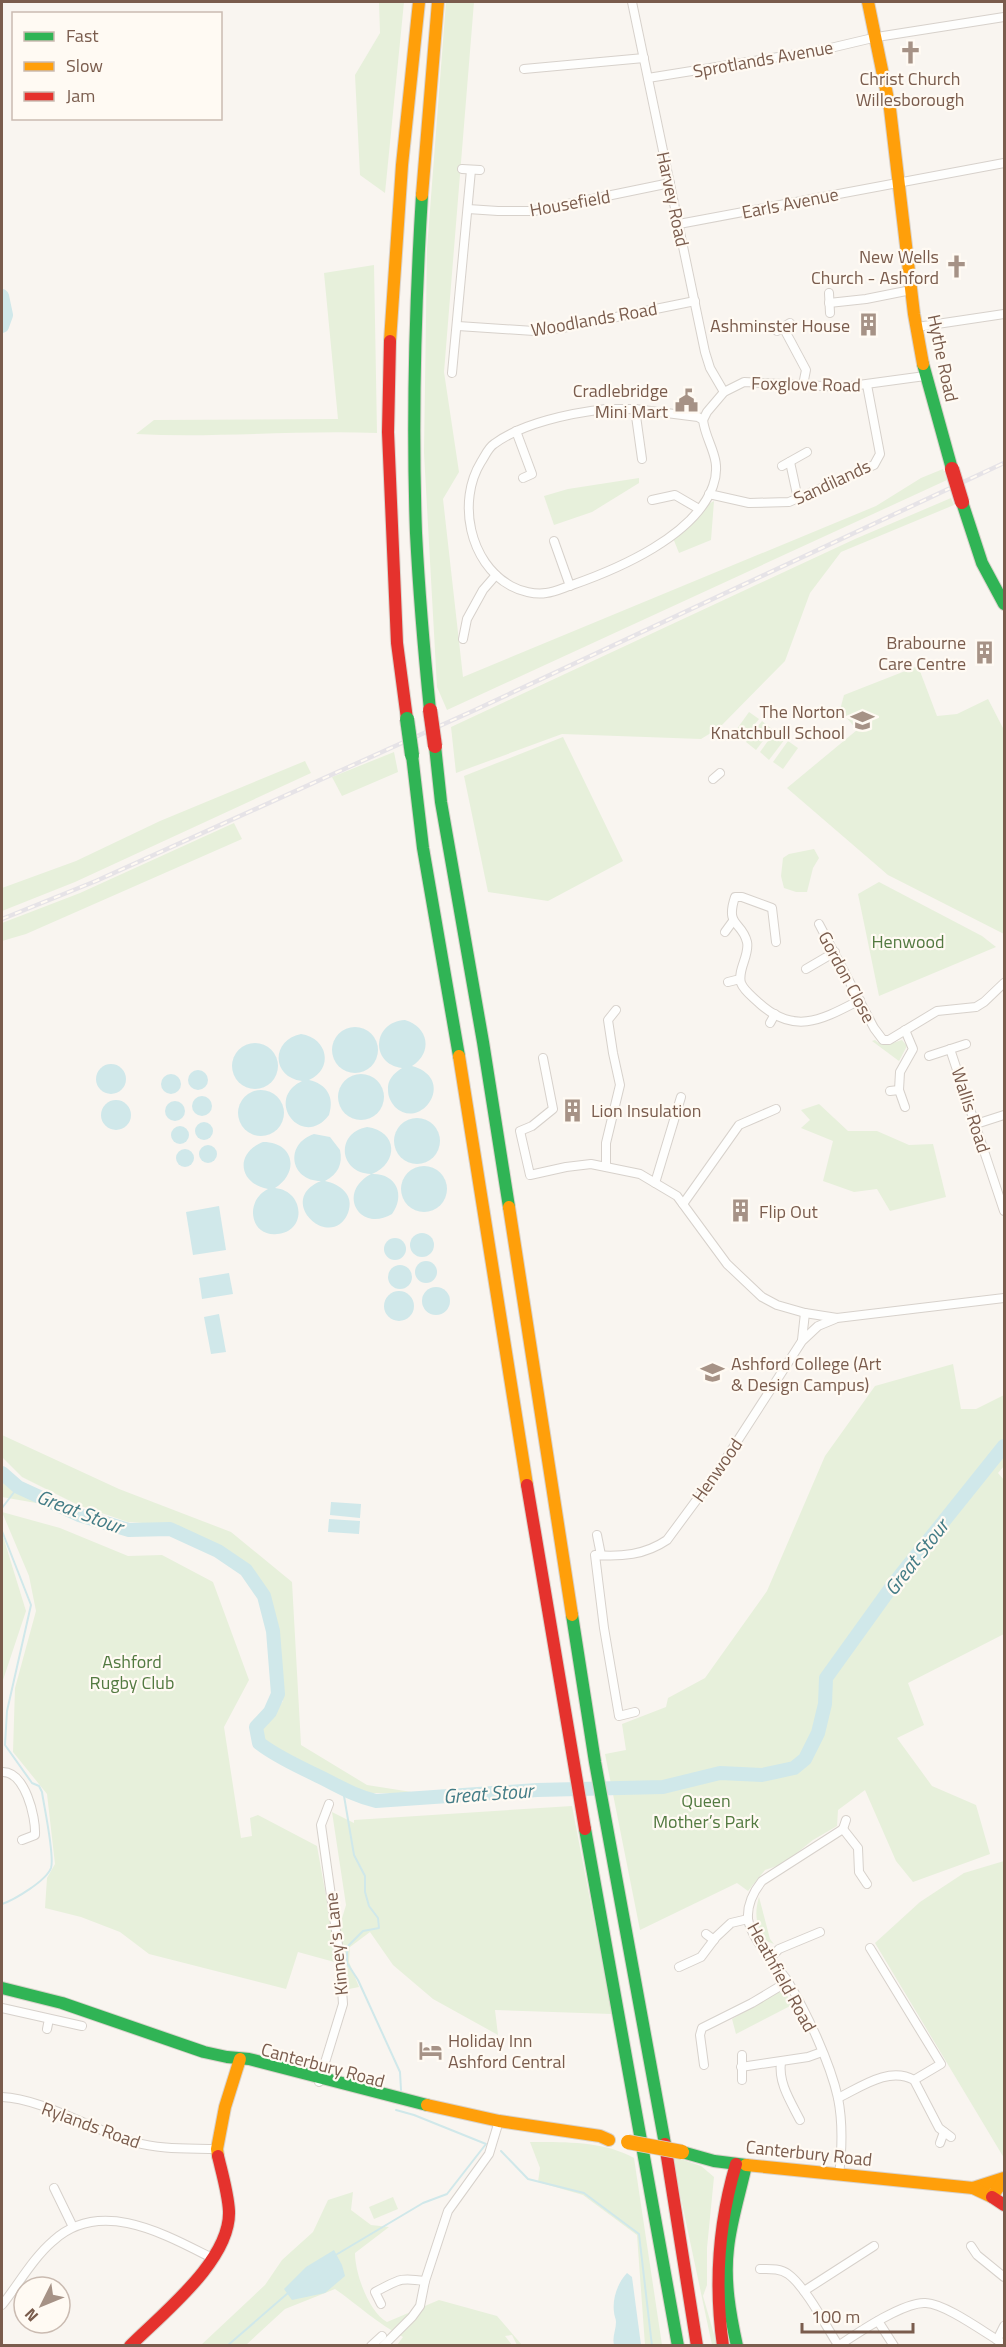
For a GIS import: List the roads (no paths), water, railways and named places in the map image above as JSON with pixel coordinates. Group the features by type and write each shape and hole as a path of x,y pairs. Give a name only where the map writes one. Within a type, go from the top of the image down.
{"main road":[{"path":"419,2 402,165 390,348 388,432 397,643 423,848 521,1448 585,1828 678,2346"},
{"path":"438,2 429,98 414,368 415,531 430,710 441,802 483,1042 605,1825 667,2156 697,2346"},
{"name":"Hythe Road","path":"868,2 883,66 900,181 911,290 925,376 982,563 1005,604"},
{"name":"Canterbury Road","path":"2,1988 48,1999 194,2049 240,2059 253,2067 320,2081 498,2129 599,2141 628,2142 682,2152 714,2161 839,2175 973,2188 1005,2179"},
{"path":"130,2346 195,2282 214,2259 226,2232 229,2211 217,2149 225,2107 240,2059"},
{"path":"714,2161 727,2177 729,2186"},
{"path":"723,2346 716,2291 720,2226 729,2186 741,2164"},
{"path":"737,2346 727,2298 727,2265 729,2235 741,2164"},
{"path":"973,2188 998,2201 1000,2188 1005,2179"}],"street":[{"name":"Harvey Road","path":"632,2 680,224 694,301 710,368 724,392"},
{"name":"Sprotlands Avenue","path":"648,78 822,50 877,37 1005,17"},
{"path":"524,69 644,58"},
{"name":"Earls Avenue","path":"680,224 883,184 1005,163"},
{"path":"452,373 471,170"},
{"name":"Housefield","path":"468,209 534,211 670,183"},
{"path":"829,303 866,299 911,290"},
{"path":"829,292 830,313"},
{"name":"Woodlands Road","path":"458,326 534,331 562,328 694,301"},
{"path":"917,327 1005,315"},
{"path":"783,327 806,370 803,385"},
{"name":"Foxglove Road","path":"703,420 724,392 744,382 844,387 925,376"},
{"name":"Sandilands","path":"709,494 749,503 780,504 798,499 862,471 879,460 879,443 867,385"},
{"path":"606,409 635,409 698,417 703,420 715,458 716,475 709,494 699,509 656,546 617,567 570,586 545,594 512,587 496,575 483,559 472,535 470,513 470,487 476,471 492,445 516,431 575,413 606,409"},
{"path":"635,409 636,444 642,459"},
{"path":"516,431 532,474 523,478"},
{"path":"798,499 786,464 807,452"},
{"path":"652,500 661,494 678,496 699,509"},
{"path":"554,541 570,586"},
{"path":"467,635 467,620 483,590 496,575"},
{"path":"776,942 771,908 742,897 735,897 731,915 744,934 748,945 740,979 746,991 764,1008 784,1019 812,1022 860,1000"},
{"path":"725,932 733,921"},
{"name":"Gordon Close","path":"819,924 874,1029 883,1040 889,1040 937,1011 976,1007 1005,983"},
{"path":"807,969 835,952"},
{"path":"728,982 740,979"},
{"path":"606,1166 606,1143 620,1085 609,1020 616,1010"},
{"path":"770,1023 775,1014"},
{"path":"904,1030 914,1049 901,1068 895,1090 905,1107"},
{"name":"Wallis Road","path":"929,1056 966,1044"},
{"name":"Wallis Road","path":"950,1049 980,1137 1001,1187 1000,1209"},
{"name":"Henwood","path":"543,1058 553,1108 532,1126 520,1131 530,1175 591,1164 640,1174 677,1196 727,1264 762,1297 777,1305 805,1313 837,1318 1005,1298"},
{"path":"655,1183 681,1097"},
{"path":"683,1204 739,1125 776,1109"},
{"path":"976,1124 1005,1114"},
{"name":"Henwood","path":"802,1341 805,1313"},
{"name":"Henwood","path":"601,1555 634,1554 658,1546 667,1540 717,1471 802,1341 818,1326 837,1318"},
{"path":"597,1535 601,1555 595,1555 604,1628 619,1716 635,1712"},
{"path":"2,1772 10,1773 17,1779 30,1800 36,1823 36,1835 22,1840"},
{"name":"Kinney's Lane","path":"320,2081 343,2004 340,1959 321,1825 329,1804"},
{"path":"846,1820 843,1829 858,1848 859,1872 867,1884"},
{"name":"Heathfield Road","path":"839,2175 842,2125 838,2098 822,2052 787,1982 758,1941 748,1919 749,1905 755,1889 762,1881 843,1829"},
{"path":"679,1967 701,1957 730,1923 748,1919"},
{"path":"771,1957 779,1949 820,1932"},
{"path":"706,1934 714,1940"},
{"path":"870,1948 941,2064 914,2080"},
{"path":"704,2065 700,2036 702,2028 752,2004 787,1982"},
{"path":"2,2008 82,2026"},
{"path":"47,2030 50,2019"},
{"path":"741,2067 808,2057 822,2052"},
{"path":"742,2055 742,2080"},
{"path":"781,2062 780,2072 786,2093 800,2120"},
{"path":"838,2098 885,2076 898,2074 914,2080 930,2114 939,2128 948,2134 940,2143"},
{"name":"Rylands Road","path":"2,2097 45,2108 142,2145 161,2148 217,2149"},
{"path":"371,2346 382,2341 412,2317 420,2306 425,2281 448,2211 489,2154 498,2129"},
{"path":"54,2188 73,2227"},
{"path":"2,2306 52,2241 73,2227 104,2219 118,2220 171,2238 214,2259"},
{"path":"804,2291 874,2246"},
{"path":"971,2246 977,2255 1005,2277"},
{"path":"760,2269 776,2269 788,2274 804,2291 838,2345 878,2320 915,2304 927,2302 1001,2342 1005,2326"},
{"path":"381,2304 375,2292 396,2281 409,2277 425,2281"},
{"path":"878,2320 894,2346"}],"water":[{"path":"405,1020 413,1023 423,1034 425,1048 423,1054 412,1066 426,1073 432,1081 434,1091 424,1108 415,1113 405,1113 395,1107 391,1101 388,1093 390,1080 402,1068 384,1059 379,1043 386,1028 394,1022"},
{"path":"355,1027 371,1034 378,1050 371,1066 355,1073 339,1066 332,1050 339,1034"},
{"path":"301,1034 317,1041 322,1047 325,1062 317,1075 309,1080 320,1084 328,1092 331,1102 329,1115 319,1124 308,1127 299,1125 291,1118 287,1109 286,1099 291,1089 302,1081 285,1073 280,1066 279,1058 284,1043"},
{"path":"255,1043 271,1050 278,1066 271,1082 255,1089 239,1082 232,1066 239,1050"},
{"path":"111,1064 122,1068 126,1079 122,1090 111,1094 100,1090 96,1079 100,1068"},
{"path":"198,1070 205,1073 208,1080 205,1087 198,1090 191,1087 188,1080 191,1073"},
{"path":"171,1074 178,1077 181,1084 178,1091 171,1094 164,1091 161,1084 164,1077"},
{"path":"361,1074 370,1075 378,1080 383,1088 383,1106 378,1114 370,1119 361,1120 352,1119 344,1114 339,1106 338,1097 339,1088 344,1080 352,1075"},
{"path":"261,1090 277,1097 284,1113 277,1129 261,1136 245,1129 238,1113 245,1097"},
{"path":"202,1096 209,1099 212,1106 209,1113 202,1116 195,1113 192,1106 195,1099"},
{"path":"116,1100 127,1104 131,1115 127,1126 116,1130 105,1126 101,1115 105,1104"},
{"path":"175,1101 182,1104 185,1111 182,1118 175,1121 168,1118 165,1111 168,1104"},
{"path":"422,1118 434,1124 439,1132 439,1150 434,1158 426,1163 412,1164 404,1161 397,1154 394,1136 397,1128 404,1121"},
{"path":"204,1122 210,1125 213,1131 210,1137 204,1140 198,1137 195,1131 198,1125"},
{"path":"180,1126 186,1129 189,1135 186,1141 180,1144 174,1141 171,1135 174,1129"},
{"path":"367,1127 385,1134 391,1148 387,1163 372,1174 387,1177 393,1181 398,1193 396,1207 392,1214 380,1219 362,1215 356,1208 355,1191 371,1174 360,1172 352,1167 345,1152 350,1137"},
{"path":"314,1134 330,1137 340,1150 341,1160 338,1168 325,1181 345,1191 349,1201 348,1213 340,1224 330,1228 310,1219 304,1210 303,1200 308,1189 321,1181 303,1175 297,1169 295,1161 298,1146 304,1139"},
{"path":"263,1142 281,1147 290,1159 288,1174 275,1188 285,1191 297,1203 299,1211 297,1219 294,1226 287,1232 277,1234 261,1230 253,1217 255,1202 268,1189 258,1186 246,1175 244,1160 247,1153"},
{"path":"208,1145 214,1148 217,1154 214,1160 208,1163 202,1160 199,1154 202,1148"},
{"path":"181,1149 189,1149 194,1154 192,1165 181,1167 176,1162 176,1154"},
{"path":"424,1166 440,1173 447,1189 440,1205 424,1212 408,1205 401,1189 408,1173"},
{"path":"219,1206 226,1250 193,1255 186,1212"},
{"path":"422,1233 430,1237 434,1245 430,1253 422,1257 414,1253 410,1245 414,1237"},
{"path":"395,1238 403,1241 406,1249 403,1257 395,1260 387,1257 384,1249 387,1241"},
{"path":"422,1261 430,1261 437,1268 437,1276 430,1283 422,1283 415,1276 415,1268"},
{"path":"400,1265 408,1269 412,1277 408,1285 400,1289 392,1285 388,1277 392,1269"},
{"path":"229,1273 233,1294 202,1299 199,1278"},
{"path":"436,1287 446,1291 450,1301 446,1311 436,1315 426,1311 422,1301 426,1291"},
{"path":"399,1291 405,1292 413,1300 413,1312 405,1320 399,1321 393,1320 385,1312 384,1306 385,1300 393,1292"},
{"path":"219,1314 226,1352 211,1354 204,1317"},
{"path":"331,1502 361,1504 360,1518 330,1515"},
{"path":"329,1519 360,1521 359,1534 328,1532"},
{"path":"334,2250 345,2276 325,2293 292,2300 284,2289 306,2267"},
{"path":"627,2273 632,2277 641,2345 614,2345 615,2296"}],"waterway":[{"name":"Great Stour","path":"2,296 6,315 2,326"},
{"name":"Great Stour","path":"2,1473 18,1487 79,1515 129,1530 170,1529 218,1551 246,1570 264,1596 273,1631 278,1694 270,1712 256,1727 259,1743 280,1757 338,1786 376,1801 537,1790 663,1787 720,1773 762,1775 794,1768 805,1759 818,1733 825,1704 826,1678 895,1582 1004,1446"},
{"path":"2,1508 18,1487"},
{"path":"2,1531 31,1605 7,1711 5,1745 32,1783 39,1786 42,1792 52,1862 51,1868 43,1879 14,1899 2,1904"},
{"path":"343,1790 354,1855 365,1876 365,1892 369,1906 378,1918 379,1928 363,1931 347,1947 347,1963 358,1980 400,2072 401,2090"},
{"path":"334,2256 423,2203 447,2194 486,2144 396,2110"},
{"path":"501,2151 528,2179 584,2193 639,2234 652,2346"},
{"path":"227,2346 288,2293"}],"railway":[{"path":"2,919 96,881 475,710 1004,463"}],"place":[{"name":"Christ Church Willesborough","path":"910,52"},
{"name":"New Wells Church - Ashford","path":"957,266"},
{"name":"Ashminster House","path":"868,325"},
{"name":"Cradlebridge Mini Mart","path":"686,400"},
{"name":"Brabourne Care Centre","path":"984,652"},
{"name":"The Norton Knatchbull School","path":"863,721"},
{"name":"Lion Insulation","path":"573,1110"},
{"name":"Flip Out","path":"741,1211"},
{"name":"Ashford College (Art & Design Campus)","path":"713,1373"},
{"name":"Holiday Inn Ashford Central","path":"430,2050"}],"park label":[{"name":"Ashford Rugby Club","path":"132,1671"},
{"name":"Queen Mother’s Park","path":"706,1810"}]}
